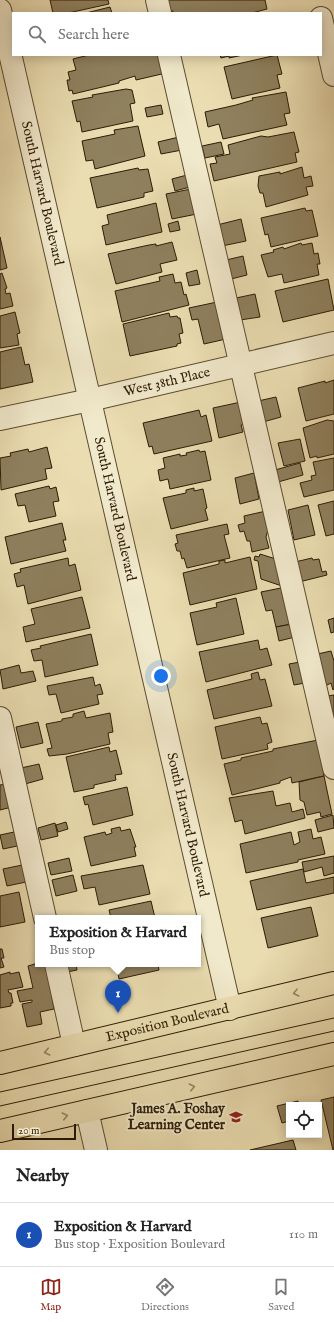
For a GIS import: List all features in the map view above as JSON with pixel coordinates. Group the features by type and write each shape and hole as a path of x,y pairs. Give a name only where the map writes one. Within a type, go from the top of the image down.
{"main road":[{"name":"Exposition Boulevard","path":"0,1063 334,983"},
{"path":"0,1131 334,1054"}],"street":[{"path":"157,0 160,12"},
{"path":"317,0 320,12"},
{"name":"South Harvard Boulevard","path":"0,10 230,1009"},
{"path":"322,22 334,75"},
{"path":"169,56 334,768"},
{"name":"West 38th Place","path":"0,419 90,400 334,343"},
{"path":"0,718 44,915"},
{"path":"57,967 74,1045"},
{"path":"87,1111 96,1150"}],"building":[{"path":"50,0 108,0 109,4 73,12 53,12"},
{"path":"166,0 265,0 267,9 256,12 169,12"},
{"path":"110,7 112,12 90,12"},
{"path":"85,56 162,56 166,73 136,80 135,76 119,81 119,83 73,94 72,90 69,91 67,80 70,80 68,72 76,70 73,59"},
{"path":"277,56 282,74 277,75 280,88 232,99 224,67"},
{"path":"126,89 132,90 135,103 130,104 133,121 82,132 80,121 77,122 72,101 93,97 92,95"},
{"path":"286,92 290,113 284,114 287,125 223,139 219,124 208,127 205,112 253,100 252,98"},
{"path":"161,105 163,114 147,117 145,108"},
{"path":"138,126 145,156 95,169 93,160 86,161 82,141 115,134 114,130"},
{"path":"294,132 299,152 295,153 297,162 214,181 210,164 217,163 215,157 230,154 228,145 261,136 268,137"},
{"path":"179,137 182,150 161,154 158,142"},
{"path":"221,142 224,154 205,158 202,146"},
{"path":"302,167 304,178 311,176 313,186 306,187 308,195 266,207 263,193 260,193 258,186 259,176 280,172 280,174"},
{"path":"138,168 139,170 148,169 153,191 144,193 144,197 97,208 90,178"},
{"path":"187,175 190,187 175,191 172,179"},
{"path":"191,189 197,214 172,219 166,194"},
{"path":"156,203 162,232 106,245 102,226 109,224 107,215"},
{"path":"305,208 306,211 312,210 318,236 271,247 268,234 265,235 261,218"},
{"path":"241,219 246,241 222,246 217,225"},
{"path":"178,221 180,230 170,232 168,224"},
{"path":"0,237 7,268 0,270"},
{"path":"172,242 177,260 160,264 162,272 116,284 108,254 149,245 156,244 156,246"},
{"path":"301,243 302,245 312,243 314,254 318,253 320,264 317,264 319,275 284,283 282,274 268,277 261,255 274,252 273,250 283,247 284,249"},
{"path":"243,256 247,275 227,280 222,261"},
{"path":"197,270 200,284 189,286 186,273"},
{"path":"2,273 7,288 5,289 6,294 10,293 13,306 0,309 0,274"},
{"path":"173,274 175,283 181,282 184,295 186,294 189,305 122,322 115,291 160,281 159,277"},
{"path":"328,279 334,310 283,322 275,291"},
{"path":"255,294 260,317 240,320 236,298"},
{"path":"217,302 226,339 204,344 198,319 192,320 189,308"},
{"path":"15,312 20,333 17,334 19,345 0,348 0,316"},
{"path":"169,313 170,317 177,316 180,318 183,333 179,334 181,343 177,344 177,346 130,356 123,324"},
{"path":"21,347 25,365 29,364 33,382 0,389 0,352"},
{"path":"334,380 334,414 306,421 298,388"},
{"path":"276,397 281,417 263,422 258,401"},
{"path":"241,402 246,424 241,425 243,432 219,438 213,408"},
{"path":"199,410 201,417 206,415 212,441 154,454 152,446 149,447 143,423"},
{"path":"327,420 334,421 334,454 310,458 303,428"},
{"path":"300,439 305,461 284,466 278,443"},
{"path":"47,447 52,468 45,469 47,479 1,490 0,458 11,456 10,453 28,449 29,452"},
{"path":"199,450 200,452 205,451 211,480 170,489 168,479 160,481 158,470 165,468 163,458 180,454 180,456 187,455 186,453"},
{"path":"334,458 334,490 304,497 300,483 312,480 311,476 316,475 313,462"},
{"path":"300,463 303,475 278,482 275,470"},
{"path":"254,473 259,499 240,504 235,478"},
{"path":"49,486 50,489 56,487 59,501 53,502 56,516 29,522 25,505 18,506 15,494"},
{"path":"194,488 194,491 203,489 207,508 205,509 208,520 171,529 163,498 186,493 186,490"},
{"path":"334,501 334,534 326,536 318,505"},
{"path":"308,505 315,535 294,540 288,510"},
{"path":"266,511 269,526 266,537 269,548 252,552 250,541 247,541 244,531 240,532 238,525 245,523 244,516"},
{"path":"62,523 66,540 63,540 66,551 11,564 5,537"},
{"path":"227,524 229,534 224,535 230,558 187,568 180,551 177,551 175,544 178,543 176,535"},
{"path":"260,554 276,559 282,586 261,579 258,561 254,560 255,556 259,557"},
{"path":"250,557 257,589 190,605 183,573 219,564 219,561 225,560 225,563"},
{"path":"68,558 69,566 75,564 81,590 28,604 24,585 17,587 14,574 21,572 20,569"},
{"path":"312,558 313,560 319,559 322,572 326,571 327,575 299,582 295,562"},
{"path":"281,588 284,602 288,605 292,624 276,627 272,610 266,611 261,592"},
{"path":"82,597 90,628 26,642 23,627 35,624 31,609"},
{"path":"236,598 244,634 197,645 190,613 217,607 216,603"},
{"path":"334,618 334,632 331,633 328,620"},
{"path":"292,624 295,637 279,641 276,627"},
{"path":"91,634 98,665 45,677 42,660 34,661 31,650 41,648 40,646"},
{"path":"258,640 260,650 267,648 272,665 206,682 199,652"},
{"path":"331,651 334,661 333,690 331,683 321,688 313,655"},
{"path":"300,662 305,683 294,685 289,664"},
{"path":"19,665 21,673 33,671 36,681 3,689 0,670"},
{"path":"258,672 260,680 265,679 272,706 214,719 207,690 252,679 251,674"},
{"path":"93,677 95,686 100,684 103,694 97,695 99,704 61,713 56,694 49,695 47,686"},
{"path":"334,695 334,728 322,697"},
{"path":"84,711 86,718 110,713 113,732 108,733 110,744 67,754 49,756 47,749 52,748 46,724 62,721 62,719 73,717 73,714"},
{"path":"260,717 262,724 267,723 272,742 267,744 268,749 222,759 215,727"},
{"path":"38,722 43,743 21,748 16,727"},
{"path":"318,740 324,776 292,783 291,777 280,781 280,783 232,795 224,764 241,760 241,758 273,751 273,749"},
{"path":"109,747 110,752 116,750 122,774 115,775 116,780 94,785 94,788 74,792 66,757"},
{"path":"39,764 43,779 25,784 21,768"},
{"path":"324,776 332,814 321,817 320,812 307,815 304,802 300,800 299,782"},
{"path":"6,784 12,807 0,810 0,785"},
{"path":"127,787 133,815 93,825 88,804 85,805 83,797"},
{"path":"273,791 276,806 290,803 292,812 303,809 305,818 245,834 242,820 235,822 229,798"},
{"path":"333,815 334,828 318,832 315,820"},
{"path":"66,822 68,829 58,832 56,825"},
{"path":"55,823 58,836 41,840 38,828"},
{"path":"120,827 121,831 130,829 136,847 134,847 136,856 91,866 84,837 105,832 106,835 112,833 111,829"},
{"path":"311,829 313,839 321,837 325,854 298,860 298,862 246,873 240,844 291,832 294,845 300,842 298,832"},
{"path":"19,831 22,845 3,849 0,835"},
{"path":"334,856 334,873 324,876 322,867 304,872 302,862"},
{"path":"69,858 72,871 51,875 48,863"},
{"path":"27,864 31,881 7,886 3,869"},
{"path":"143,865 150,894 99,905 95,887 84,889 81,876"},
{"path":"303,869 306,883 334,877 334,893 257,910 250,881"},
{"path":"73,875 77,891 56,896 52,880"},
{"path":"19,892 25,922 0,927 0,896"},
{"path":"151,901 154,915 110,915 109,910"},
{"path":"311,907 318,936 268,948 261,918"},
{"path":"0,949 2,949 4,958 1,958 4,967 0,968"},
{"path":"35,964 35,967 50,967 50,985 54,1009 40,1012 42,1024 27,1027 22,1004 32,1002 32,1000 20,1002 17,991 33,988 28,966"},
{"path":"66,967 76,967 77,970 67,972"},
{"path":"117,967 158,967 159,970 119,979"},
{"path":"10,972 10,974 19,972 23,987 8,990 9,993 11,993 13,1003 11,1003 11,1006 0,1008 0,975"},
{"path":"334,1097 334,1150 333,1150 321,1100"},
{"path":"286,1104 286,1122 282,1123 277,1106"},
{"path":"293,1140 296,1150 250,1150"}],"tram line":[{"path":"0,1092 334,1018"},
{"path":"0,1106 334,1031"}],"place":[{"name":"Exposition & Harvard","path":"118,1013"},
{"name":"James A. Foshay Learning Center","path":"236,1117"}]}
